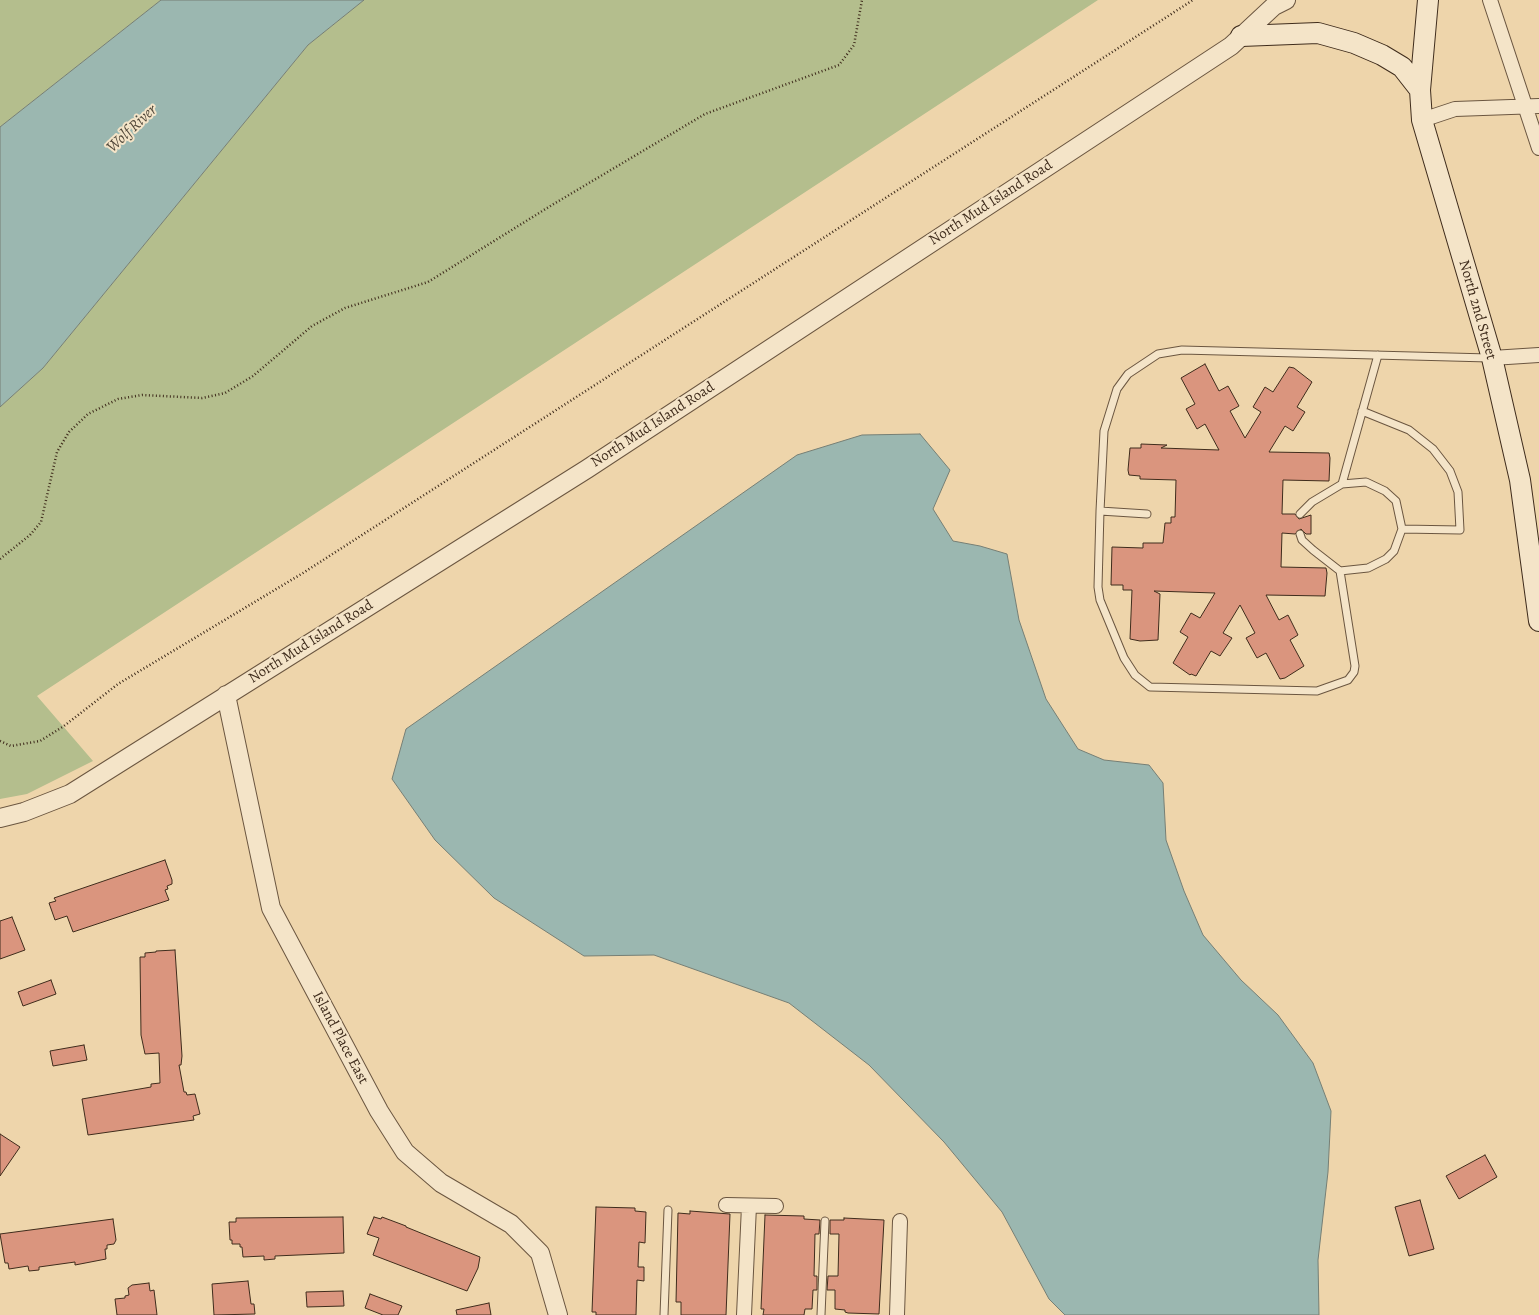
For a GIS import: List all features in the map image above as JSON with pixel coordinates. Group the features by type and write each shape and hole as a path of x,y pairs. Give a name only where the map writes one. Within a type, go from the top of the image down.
{"main road":[{"name":"North 2nd Street","path":"1428,0 1420,90 1422,120 1492,358 1520,480 1536,564 1539,621"},
{"path":"1241,36 1318,33 1354,43 1382,55 1402,67 1420,90"}],"street":[{"name":"North Mud Island Road","path":"0,818 24,812 70,794 586,469 1222,51 1274,6 1286,0"},
{"path":"1490,0 1532,106 1539,148"},
{"path":"1422,120 1455,109 1532,106"},
{"path":"1492,358 1539,355"},
{"name":"Island Place East","path":"226,695 271,908 369,1093 405,1152 441,1183 511,1224 540,1253 558,1315"},
{"path":"726,1205 776,1206"},
{"path":"744,1315 749,1206"},
{"path":"897,1315 900,1221"}],"lane":[{"path":"1300,534 1302,540 1340,571 1356,666 1348,680 1318,691 1150,687 1135,675 1124,658 1100,600 1098,587 1104,431 1117,389 1128,374 1158,354 1182,350 1492,358"},
{"path":"1342,484 1378,356"},
{"path":"1362,411 1409,430 1433,449 1450,471 1458,492 1460,530 1402,528"},
{"path":"1300,514 1312,502 1342,484 1366,482 1385,491 1396,501 1402,528 1394,551 1368,568 1340,571"},
{"path":"1100,511 1147,514"},
{"path":"664,1315 668,1210"},
{"path":"821,1315 825,1221"}],"path":[{"path":"0,559 30,535 41,522 57,452 69,432 88,414 118,400 142,395 202,398 225,393 253,376 312,326 345,308 428,282 552,205 706,114 839,65 854,45 862,0"},
{"path":"0,742 11,746 40,741 64,726 118,684 303,573 758,278 1193,0"}],"green space":[{"path":"0,0 161,0 0,127"},
{"path":"364,0 1098,0 37,696 93,761 27,794 0,799 0,407 43,368 308,45"}],"water":[{"name":"Wolf River","path":"161,0 364,0 308,45 43,368 0,407 0,127"},
{"path":"920,434 950,470 933,509 953,541 1007,554 1019,620 1046,699 1078,749 1104,760 1149,765 1163,783 1166,840 1184,891 1203,935 1241,980 1278,1015 1313,1063 1331,1111 1328,1172 1318,1260 1319,1315 1065,1315 1049,1299 1002,1212 944,1142 869,1065 789,1003 654,955 584,956 494,898 435,840 392,779 406,729 797,455 862,435"}],"building":[{"path":"1205,364 1219,391 1228,386 1239,406 1230,411 1245,438 1261,412 1253,407 1265,387 1273,392 1289,367 1294,368 1312,382 1297,407 1305,412 1293,431 1285,426 1269,452 1329,453 1330,458 1329,481 1283,480 1282,514 1295,514 1299,519 1311,515 1311,534 1306,534 1301,529 1295,534 1282,533 1281,567 1326,568 1327,573 1325,596 1266,595 1279,620 1288,615 1298,635 1290,640 1304,666 1285,678 1280,679 1266,653 1257,658 1246,638 1255,633 1240,605 1223,633 1232,638 1220,656 1211,651 1196,676 1190,675 1173,663 1188,637 1180,632 1191,613 1200,618 1215,593 1154,591 1160,594 1158,640 1140,641 1130,639 1132,590 1123,590 1123,585 1111,585 1112,547 1143,548 1143,543 1163,543 1165,523 1171,523 1171,517 1175,517 1176,480 1140,479 1140,476 1129,475 1130,448 1141,448 1141,444 1167,445 1161,448 1219,450 1205,424 1197,429 1186,409 1195,404 1181,378"},
{"path":"165,860 172,880 172,884 167,886 168,889 165,890 169,900 73,932 67,916 55,920 49,903 56,901 54,898"},
{"path":"12,917 25,950 0,959 0,921"},
{"path":"175,950 182,1056 181,1065 179,1065 184,1092 187,1095 195,1094 200,1114 193,1116 194,1120 88,1135 82,1099 151,1087 151,1084 160,1083 159,1053 145,1054 141,1035 140,957 145,957 145,953"},
{"path":"51,980 56,994 23,1006 18,992"},
{"path":"84,1045 87,1060 53,1066 50,1051"},
{"path":"0,1134 20,1147 0,1176"},
{"path":"1485,1155 1497,1177 1459,1199 1446,1176"},
{"path":"1420,1200 1434,1249 1409,1256 1395,1207"},
{"path":"596,1207 635,1208 635,1211 646,1212 645,1243 639,1242 638,1267 644,1267 644,1281 637,1280 636,1315 596,1315 596,1312 592,1312"},
{"path":"690,1211 730,1214 726,1315 681,1315 681,1302 676,1302 678,1213 690,1214"},
{"path":"765,1215 804,1216 804,1219 820,1220 819,1234 815,1234 814,1276 817,1276 817,1290 813,1290 812,1309 805,1309 804,1315 763,1315 764,1309 761,1309"},
{"path":"343,1217 344,1253 275,1256 275,1259 264,1260 264,1256 243,1257 240,1244 232,1244 232,1240 230,1240 229,1222 236,1222 236,1218"},
{"path":"374,1217 381,1219 382,1217 406,1226 480,1257 478,1268 467,1291 373,1255 379,1238 367,1234"},
{"path":"844,1218 884,1220 879,1314 848,1313 845,1310 835,1309 835,1290 827,1290 828,1276 838,1276 839,1234 830,1234 830,1220 844,1220"},
{"path":"113,1219 116,1240 114,1244 107,1245 107,1249 105,1249 106,1259 75,1265 75,1262 39,1267 39,1270 29,1271 28,1266 9,1269 8,1263 5,1263 0,1234"},
{"path":"248,1281 251,1304 254,1304 255,1314 214,1315 212,1284"},
{"path":"149,1283 150,1291 154,1290 157,1315 117,1315 115,1299 125,1298 125,1296 129,1295 128,1288 132,1285"},
{"path":"343,1291 344,1306 307,1307 306,1292"},
{"path":"370,1294 402,1306 398,1315 383,1315 365,1308"},
{"path":"489,1303 491,1315 457,1315 456,1310"}]}
